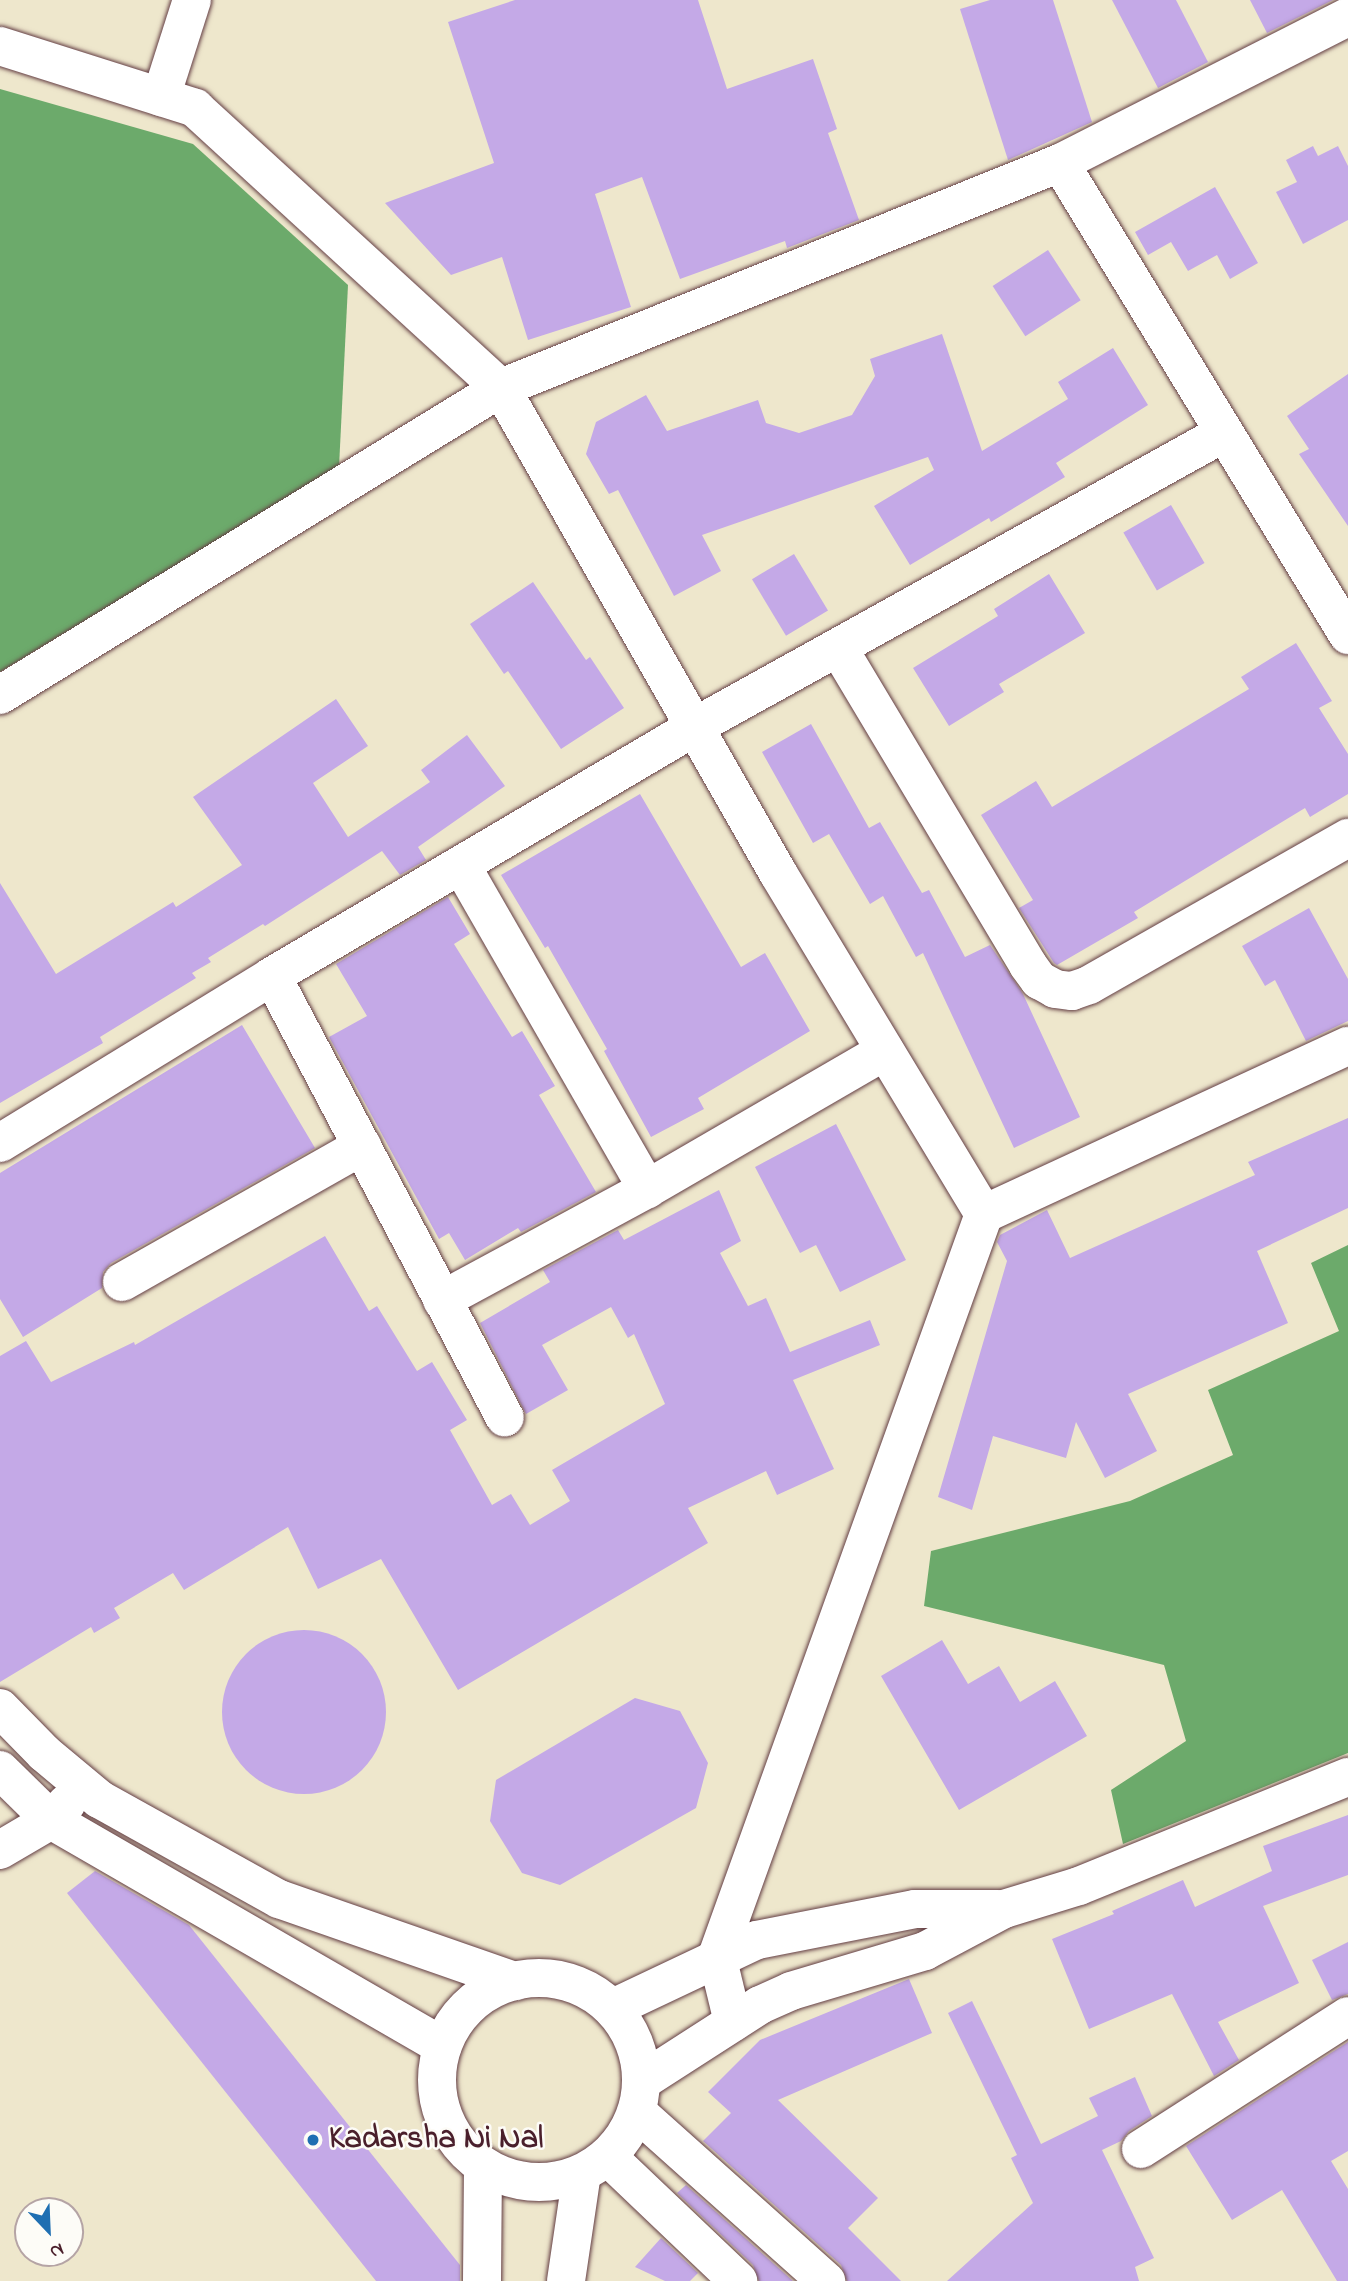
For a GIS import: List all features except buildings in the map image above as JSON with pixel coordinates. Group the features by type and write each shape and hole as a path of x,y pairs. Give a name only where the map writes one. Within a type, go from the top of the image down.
{"street":[{"path":"161,97 192,0"},
{"path":"0,695 501,388 1060,163 1348,17"},
{"path":"0,46 195,108 501,388 694,727 885,1051 985,1214"},
{"path":"1060,163 1348,635"},
{"path":"0,1143 272,976 694,727 839,649 1224,433"},
{"path":"839,649 1028,965 1039,980 1055,989 1072,991 1089,985 1348,838"},
{"path":"1348,849 1348,864"},
{"path":"461,865 647,1189"},
{"path":"272,976 505,1417"},
{"path":"733,2022 717,1956 985,1214 1348,1046"},
{"path":"442,1300 647,1189 885,1051"},
{"path":"122,1282 362,1146"},
{"path":"0,1708 44,1753 99,1799 279,1899 515,1981"},
{"path":"0,1770 51,1820 443,2046"},
{"path":"566,2281 595,2165 640,2096 733,2022 760,2005 791,1991 925,1951 1004,1909 1079,1886 1348,1777"},
{"path":"0,1850 51,1820 83,1786"},
{"path":"612,2008 717,1956 757,1940 915,1909 1004,1909"},
{"path":"595,2165 557,2181 532,2182 506,2177 483,2166 458,2143 442,2113 437,2080 443,2046 459,2016 484,1994 515,1981 541,1978 567,1982 592,1992 612,2008 629,2029 639,2054 640,2096 826,2281"},
{"path":"1141,2149 1348,2016"},
{"path":"595,2165 738,2281"},
{"path":"482,2281 483,2166"}],"green space":[{"path":"0,89 193,144 348,285 339,467 0,672"},
{"path":"1348,1245 1348,1753 1123,1844 1111,1790 1186,1741 1164,1665 924,1606 931,1551 1130,1501 1233,1455 1208,1390 1339,1331 1311,1263"}],"place":[{"name":"Kadarsha Ni Nal","path":"313,2140"}]}
